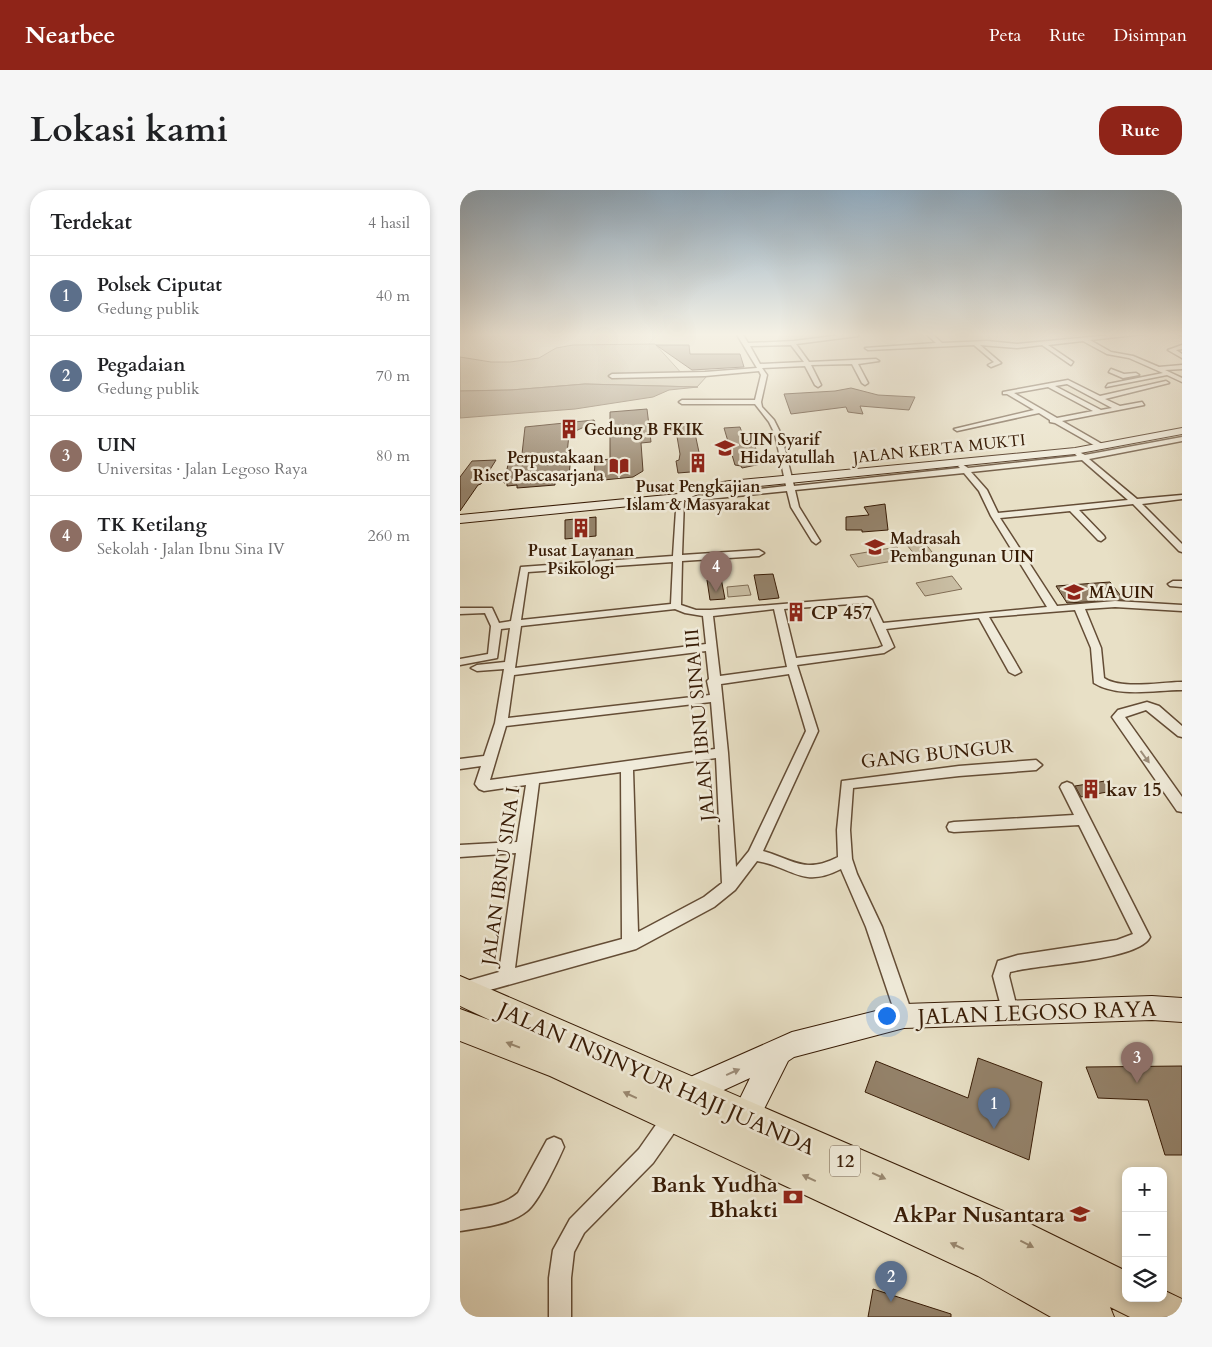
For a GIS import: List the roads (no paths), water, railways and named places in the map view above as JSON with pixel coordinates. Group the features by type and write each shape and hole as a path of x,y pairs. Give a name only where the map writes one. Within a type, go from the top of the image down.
{"highway":[{"name":"JALAN INSINYUR HAJI JUANDA","path":"460,991 562,1038 681,1104 992,1262 1093,1317"},
{"name":"JALAN INSINYUR HAJI JUANDA","path":"460,1025 558,1062 681,1104 745,1116 996,1228 1122,1291"},
{"path":"1144,1302 1173,1317"}],"street":[{"path":"763,386 758,402 778,434 789,484 798,513 816,540"},
{"path":"1046,386 1003,393 1097,447"},
{"path":"1050,386 1100,412"},
{"path":"1076,386 1118,408"},
{"path":"1100,398 1155,386"},
{"path":"682,402 758,402"},
{"path":"1052,421 1142,404"},
{"path":"957,429 1037,412"},
{"name":"JALAN KERTA MUKTI","path":"460,519 680,497 702,489 789,484 1079,454 1097,447 1153,441 1182,431"},
{"path":"1079,454 1153,441 1182,439"},
{"path":"1079,454 1135,502 1182,549"},
{"path":"958,466 983,490 995,516 1053,608"},
{"name":"JALAN IBNU SINA III","path":"680,497 676,560 676,606 688,613 708,613 713,681 722,753 730,886"},
{"path":"995,516 1182,497"},
{"path":"1072,508 1101,538"},
{"path":"722,753 482,785 502,723 514,624 524,569 758,553"},
{"path":"708,613 864,599 868,602 889,647 886,650 713,681"},
{"path":"880,626 1053,608 1115,604 1182,608"},
{"path":"496,626 676,606"},
{"path":"460,991 630,944 709,902 730,886 754,855 812,731 792,666 778,606"},
{"path":"1079,607 1096,648 1098,680 1100,684 1119,687 1182,686"},
{"path":"460,611 488,610 496,626 492,657 460,662"},
{"path":"982,615 1015,672"},
{"path":"460,669 510,668 711,647"},
{"path":"502,723 716,698"},
{"path":"1182,733 1148,706 1122,713 1118,717 1182,807"},
{"path":"460,764 490,760"},
{"name":"GANG BUNGUR","path":"904,1016 869,914 845,860 843,830 848,783 1036,765"},
{"path":"626,766 630,944"},
{"name":"JALAN IBNU SINA I","path":"506,978 533,779"},
{"path":"1010,1012 1001,976 1004,966 1020,960 1120,947 1138,941 1142,937 1067,787"},
{"path":"954,827 1083,820"},
{"path":"460,851 524,847"},
{"path":"754,855 764,856 788,866 816,873 845,860"},
{"name":"JALAN LEGOSO RAYA","path":"681,1104 792,1045 904,1016 1152,1008 1182,1010"},
{"path":"745,1116 778,1052"},
{"path":"560,1317 560,1278 564,1250 577,1226 646,1156 681,1104"},
{"path":"460,1221 499,1213 520,1205 525,1200 554,1147"}],"place":[{"name":"Gedung B FKIK","path":"569,429"},
{"name":"UIN Syarif Hidayatullah","path":"725,448"},
{"name":"Pusat Pengkajian Islam & Masyarakat","path":"698,463"},
{"name":"Perpustakaan Riset Pascasarjana","path":"619,466"},
{"name":"Pusat Layanan Psikologi","path":"581,528"},
{"name":"Madrasah Pembangunan UIN","path":"875,547"},
{"name":"TK Ketilang","path":"716,592"},
{"name":"MA UIN","path":"1074,592"},
{"name":"CP 457","path":"796,612"},
{"name":"kav 15","path":"1091,789"},
{"name":"UIN","path":"1137,1083"},
{"name":"Polsek Ciputat","path":"994,1129"},
{"name":"Bank Yudha Bhakti","path":"793,1197"},
{"name":"AkPar Nusantara","path":"1080,1214"},
{"name":"Pegadaian","path":"891,1302"}]}
